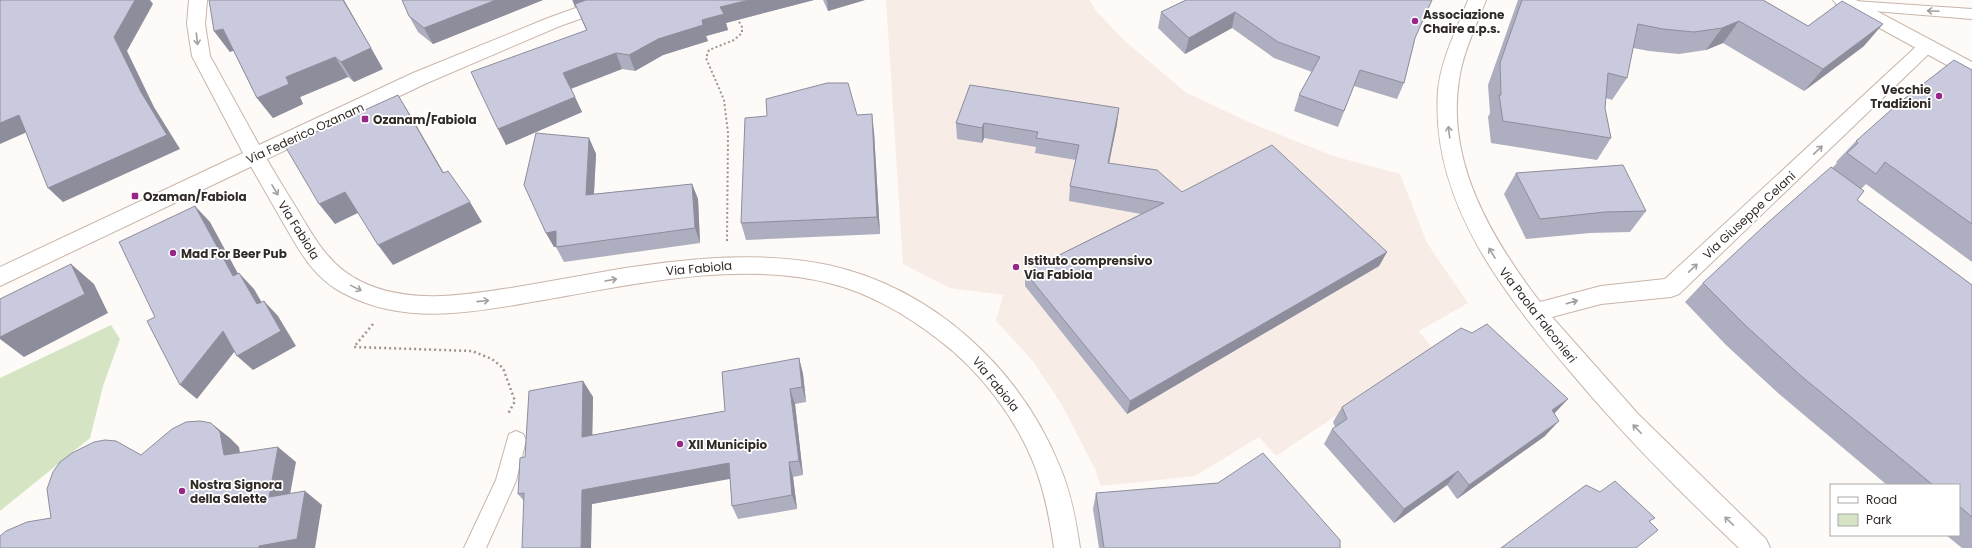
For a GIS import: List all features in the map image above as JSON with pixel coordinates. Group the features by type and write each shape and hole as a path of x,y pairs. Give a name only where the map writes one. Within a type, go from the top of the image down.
{"street":[{"name":"Via Fabiola","path":"198,0 196,24 201,56 255,156 321,265 353,288 389,301 413,305 444,305 498,299 660,272 727,265 772,266 831,275 857,283 908,305 947,332 968,350 1011,399 1031,429 1044,454 1065,525 1068,548"},
{"name":"Via Federico Ozanam","path":"0,277 420,78 554,22 616,0"},
{"name":"Via Paola Falconieri","path":"1477,0 1451,67 1447,106 1452,150 1463,192 1484,239 1503,272 1534,314 1619,410 1700,494 1757,548"},
{"path":"1848,3 1972,70"},
{"name":"Via Giuseppe Celani","path":"1534,314 1601,295 1671,288 1807,171 1928,46"}],"lane":[{"path":"1848,3 1972,14"},
{"path":"475,548 506,481 516,440"}],"path":[{"path":"727,265 728,133 724,100 706,58 709,50 734,40 742,33 742,27 734,14"},
{"path":"389,301 354,348 472,351 489,357 506,369 515,401 505,421"}],"shaded area":[{"path":"886,0 1089,0 1096,11 1125,41 1185,92 1253,124 1333,156 1400,174 1427,243 1468,303 1419,331 1434,350 1276,456 1259,437 1195,476 1101,486 1095,469 1062,405 1032,360 996,321 1003,295 950,288 903,264"}],"green space":[{"path":"111,325 120,339 103,386 90,438 0,511 0,378"}],"building":[{"path":"0,0 135,0 114,37 141,92 167,135 48,188 19,115 0,123"},
{"path":"209,0 343,0 371,48 341,62 335,57 286,77 289,84 257,98 223,29 214,31"},
{"path":"402,0 496,0 424,28 409,16"},
{"path":"586,0 749,0 720,7 724,14 702,20 703,25 658,39 629,55 616,53 563,73 575,97 498,129 471,72 587,30 575,4"},
{"path":"1186,0 1432,0 1415,38 1404,83 1360,70 1344,111 1299,95 1320,57 1278,42 1235,12 1189,38 1161,12"},
{"path":"1522,0 1763,0 1808,26 1842,1 1883,24 1823,69 1739,21 1722,28 1694,32 1663,29 1638,24 1627,78 1608,73 1605,108 1611,138 1503,121 1499,95 1501,95 1500,63"},
{"path":"1954,60 1972,70 1972,224 1885,162 1876,174 1847,153 1858,143 1856,141 1900,102"},
{"path":"827,83 848,83 857,115 872,114 877,217 741,223 745,118 767,116 766,99"},
{"path":"970,85 1119,108 1108,163 1157,170 1182,192 1272,145 1387,252 1130,401 1025,272 1164,203 1070,186 1079,145 1036,138 1038,132 984,123 982,128 956,123"},
{"path":"398,95 443,173 448,171 470,202 378,245 345,192 319,204 285,146"},
{"path":"536,133 589,138 586,195 692,184 695,228 556,247 556,231 546,233 524,185"},
{"path":"1623,165 1646,211 1605,212 1540,219 1516,173"},
{"path":"1831,167 1864,191 1857,200 1972,285 1972,517 1960,507 1960,484 1932,484 1800,375 1746,326 1703,283 1764,226"},
{"path":"195,206 233,276 239,273 257,304 264,301 281,331 237,356 223,331 180,385 147,321 155,317 119,242"},
{"path":"71,264 85,294 0,337 0,299"},
{"path":"1487,324 1568,399 1552,410 1559,421 1469,485 1458,471 1404,509 1332,429 1347,419 1342,407 1461,328 1472,333"},
{"path":"799,358 802,387 790,389 799,461 789,462 792,495 732,506 729,463 582,490 581,548 522,548 524,493 518,494 520,458 525,457 529,391 583,381 582,437 725,411 722,372"},
{"name":"Nostra Signora della Salette","path":"200,421 211,423 220,432 224,455 278,447 269,497 305,491 297,539 259,546 259,548 0,548 0,536 6,531 27,522 51,518 47,489 53,472 60,462 72,453 94,442 105,440 116,441 141,455 172,429 186,422"},
{"path":"1263,453 1340,540 1340,548 1104,548 1096,493 1218,483"},
{"path":"1615,481 1655,518 1649,521 1658,530 1636,548 1501,548 1586,485 1600,492"}],"place":[{"name":"Associazione Chaire a.p.s.","path":"1415,21"},
{"name":"Vecchie Tradizioni","path":"1939,96"},
{"name":"Ozanam/Fabiola","path":"365,119"},
{"name":"Ozaman/Fabiola","path":"135,196"},
{"name":"Mad For Beer Pub","path":"173,253"},
{"name":"Istituto comprensivo Via Fabiola","path":"1016,267"},
{"name":"XII Municipio","path":"680,444"},
{"name":"Nostra Signora della Salette","path":"182,491"}]}
